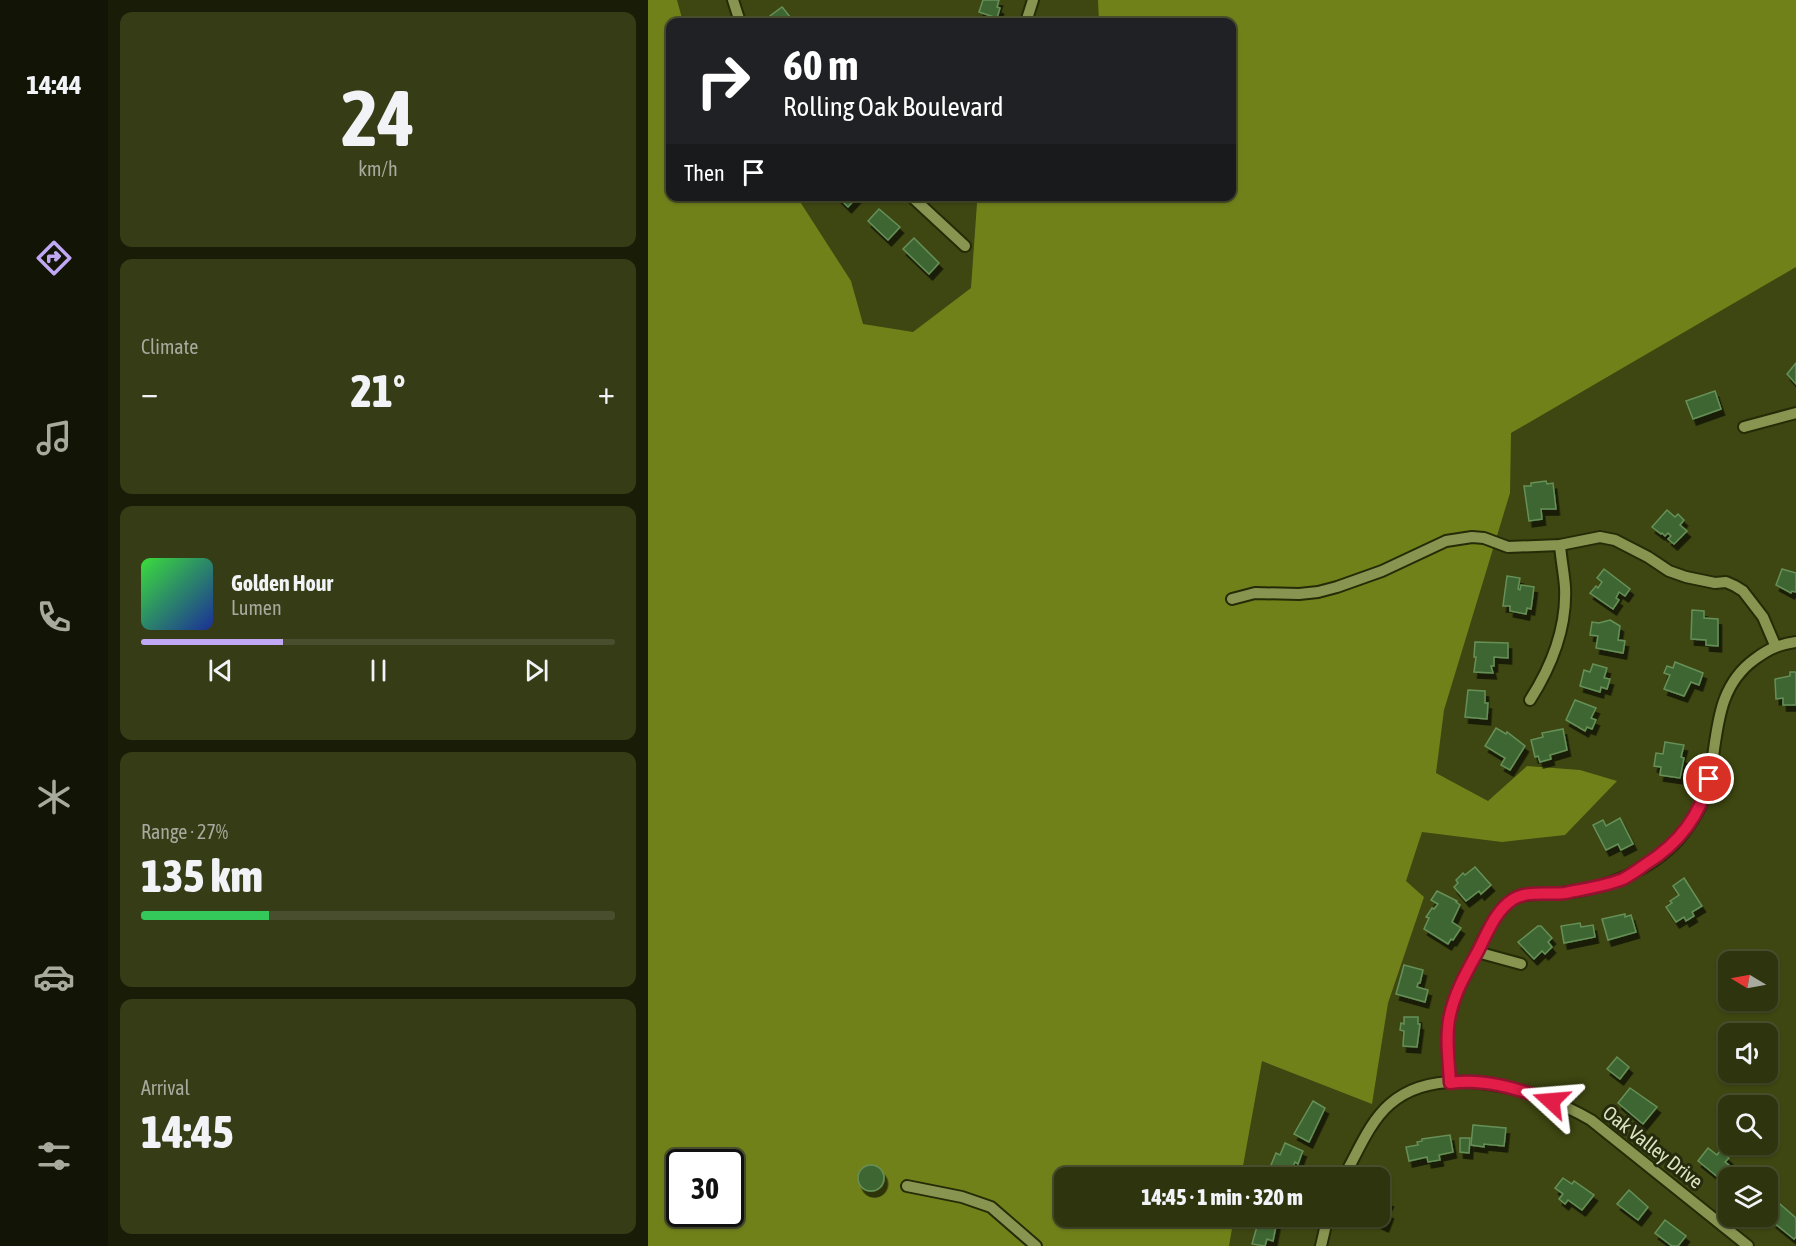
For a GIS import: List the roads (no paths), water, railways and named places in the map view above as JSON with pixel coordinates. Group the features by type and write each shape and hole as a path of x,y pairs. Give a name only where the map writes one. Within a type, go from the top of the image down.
{"street":[{"path":"733,0 739,18"},
{"path":"1027,18 1033,0"},
{"path":"916,201 964,246"},
{"path":"1744,427 1796,413"},
{"path":"1232,599 1255,593 1299,594 1337,587 1382,571 1446,541 1472,537 1484,538 1508,547 1560,545 1600,537 1615,540 1669,571 1686,577 1715,583 1726,582 1735,586 1743,591 1762,617 1775,645"},
{"path":"1530,700 1541,683 1557,647 1563,625 1565,587 1560,545"},
{"path":"1450,1083 1448,1037 1450,1015 1461,980 1488,927 1512,900 1525,895 1563,893 1623,879 1663,853 1680,838 1704,797 1713,761 1722,704 1734,678 1746,665 1775,645 1796,642"},
{"path":"1477,952 1521,964"},
{"name":"Oak Valley Drive","path":"1349,1167 1378,1117 1397,1098 1420,1088 1450,1083 1476,1082 1510,1088 1572,1109 1599,1126 1748,1246"},
{"path":"907,1186 962,1197 991,1207 1036,1246"},
{"path":"1321,1246 1325,1227"}]}
